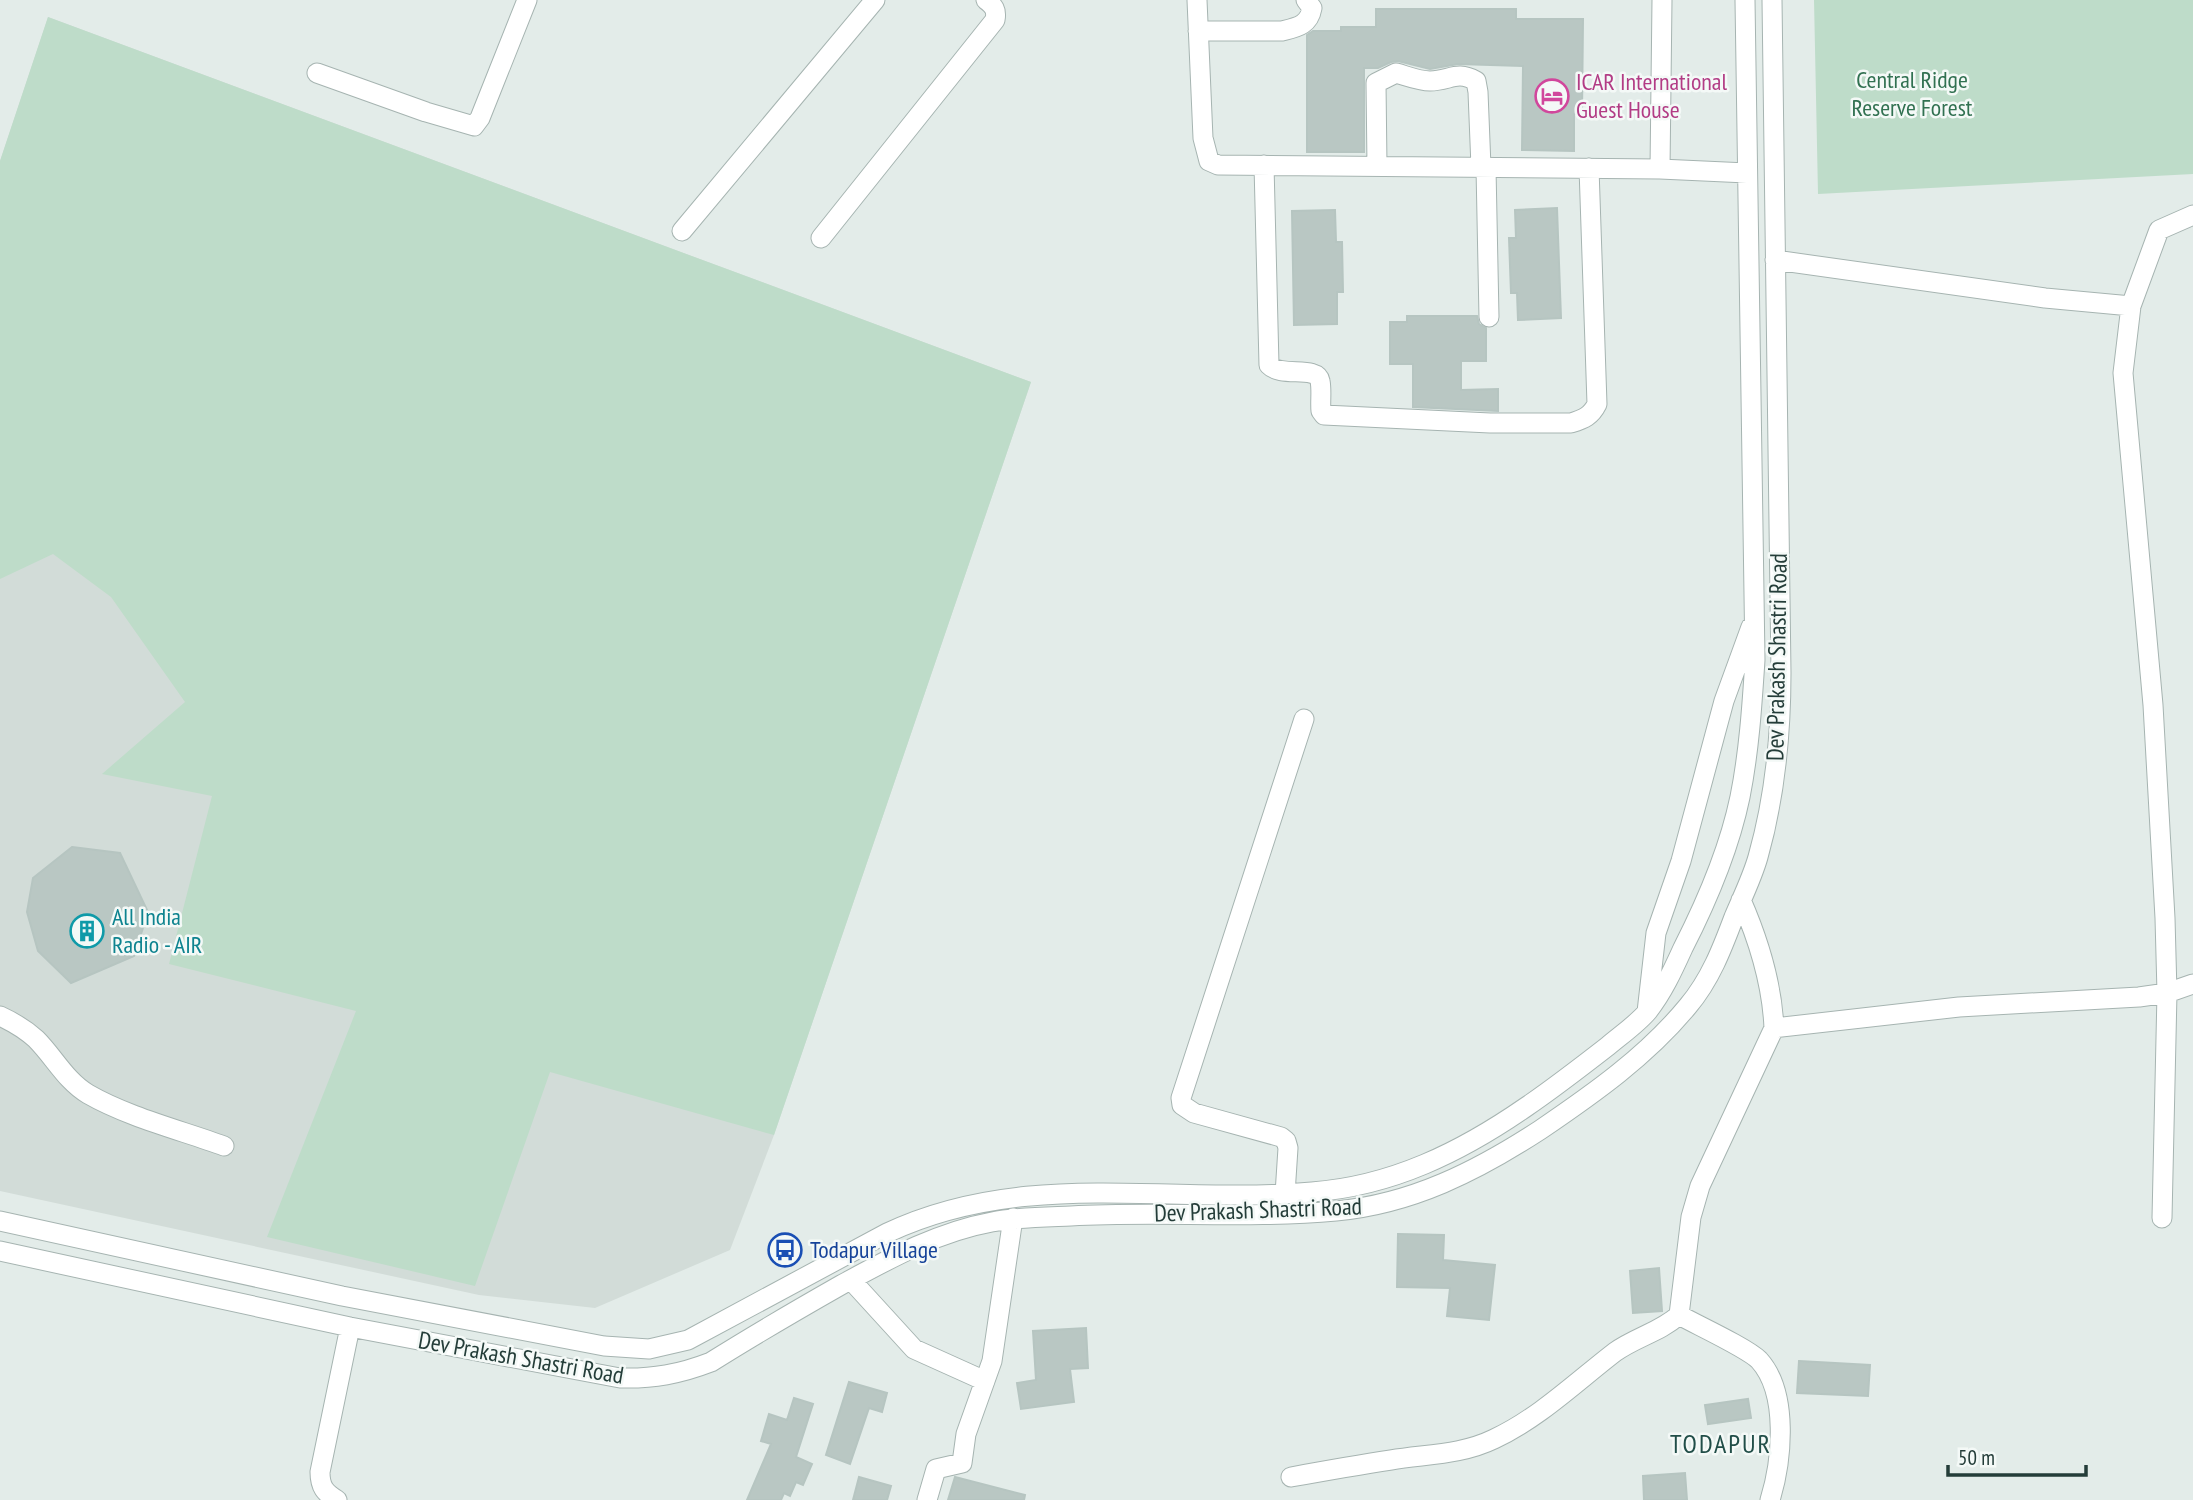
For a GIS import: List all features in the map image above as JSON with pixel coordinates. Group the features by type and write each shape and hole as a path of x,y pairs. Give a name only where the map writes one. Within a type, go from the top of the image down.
{"street":[{"path":"317,73 474,126 480,118 527,0"},
{"path":"682,231 875,0"},
{"path":"821,238 995,20 996,12 986,0"},
{"path":"1196,0 1203,138 1209,161 1218,165 1660,169 1747,173"},
{"path":"1198,31 1270,31 1293,28 1310,19 1312,8 1306,0"},
{"path":"1660,169 1662,0"},
{"name":"Dev Prakash Shastri Road","path":"0,1222 342,1296 604,1346 656,1348 688,1340 887,1233 952,1208 997,1198 1065,1193 1285,1194 1350,1188 1428,1164 1510,1118 1546,1093 1647,1012 1668,979 1697,921 1716,874 1733,827 1745,768 1755,660 1745,0"},
{"name":"Dev Prakash Shastri Road","path":"0,1251 343,1325 620,1378 658,1378 711,1362 850,1280 908,1250 962,1228 1013,1218 1091,1214 1269,1215 1337,1211 1390,1203 1437,1187 1482,1165 1571,1109 1645,1051 1702,988 1714,967 1757,861 1769,816 1781,705 1772,0"},
{"path":"1377,166 1376,83 1396,72 1428,81 1446,79 1453,75 1467,76 1476,81 1483,167 1489,317"},
{"path":"1264,165 1269,365 1277,371 1317,375 1320,379 1321,411 1324,415 1504,423 1571,423 1584,419 1592,413 1597,404 1589,169"},
{"path":"2162,1219 2167,993 2165,918 2153,705 2123,373 2131,306 2159,230 2193,215"},
{"path":"1775,260 2045,298 2131,306"},
{"path":"1647,1012 1656,933 1681,862 1724,701 1754,620"},
{"path":"1285,1194 1289,1148 1286,1141 1281,1137 1194,1113 1182,1105 1181,1098 1304,719"},
{"path":"1291,1477 1393,1459 1463,1451 1495,1438 1530,1418 1617,1351 1668,1326 1679,1315 1691,1217 1700,1186 1774,1028 1773,1005 1744,894 1716,874"},
{"path":"1774,1028 1959,1007 2167,993 2193,984"},
{"path":"0,1016 17,1024 37,1040 71,1081 87,1093 122,1109 224,1146"},
{"path":"927,1500 936,1469 962,1463 966,1434 992,1361 1013,1218"},
{"path":"850,1280 914,1349 985,1381"},
{"path":"337,1500 320,1485 320,1472 343,1325 342,1296"},
{"path":"1679,1315 1757,1358 1770,1375 1778,1396 1779,1455 1770,1500"}],"shaded area":[{"name":"All India Radio - AIR","path":"48,17 1031,382 774,1135 730,1250 595,1308 479,1295 0,1191 0,161"}],"green space":[{"name":"Central Ridge Reserve Forest","path":"1814,0 2193,0 2193,174 1818,194"},
{"name":"All India Radio - AIR","path":"48,17 1031,382 774,1135 550,1072 475,1286 267,1237 356,1011 169,964 212,796 102,774 185,702 111,597 53,554 0,579 0,161"}],"building":[{"name":"ICAR International Guest House","path":"1376,9 1516,9 1516,19 1583,19 1582,114 1574,114 1574,151 1522,150 1523,66 1458,64 1430,69 1398,61 1378,68 1364,68 1364,152 1307,152 1307,35 1313,31 1341,31 1341,27 1376,27"},
{"path":"1557,208 1561,318 1518,320 1517,293 1511,293 1509,238 1516,238 1515,210"},
{"path":"1335,210 1336,242 1342,242 1343,292 1337,292 1337,324 1294,325 1292,211"},
{"path":"1407,316 1477,316 1479,324 1486,328 1486,361 1461,361 1461,390 1498,389 1498,411 1413,407 1413,364 1390,364 1390,322 1407,322"},
{"name":"All India Radio - AIR","path":"72,847 120,853 148,912 134,956 71,983 38,951 27,912 33,878"},
{"path":"1398,1234 1444,1235 1443,1260 1495,1265 1489,1320 1447,1316 1450,1288 1397,1287"},
{"path":"1659,1268 1662,1311 1633,1313 1630,1271"},
{"path":"1086,1328 1088,1368 1070,1369 1074,1402 1021,1409 1017,1383 1036,1380 1033,1331"},
{"path":"1799,1361 1870,1365 1868,1396 1797,1393"},
{"path":"849,1382 887,1393 882,1412 869,1408 850,1464 826,1455"},
{"path":"794,1398 813,1404 796,1457 812,1464 803,1485 796,1482 790,1496 784,1493 781,1500 747,1500 771,1444 761,1441 769,1414 787,1420"},
{"path":"1748,1399 1751,1418 1708,1424 1705,1405"},
{"path":"1685,1473 1687,1500 1644,1500 1643,1476"},
{"path":"859,1477 891,1486 887,1500 853,1500"},
{"path":"955,1477 1025,1495 1024,1500 948,1500"}],"place":[{"name":"ICAR International Guest House","path":"1552,96"},
{"name":"All India Radio - AIR","path":"87,931"},
{"name":"Todapur Village","path":"785,1250"}],"district":[{"name":"TODAPUR","path":"1721,1444"}]}
